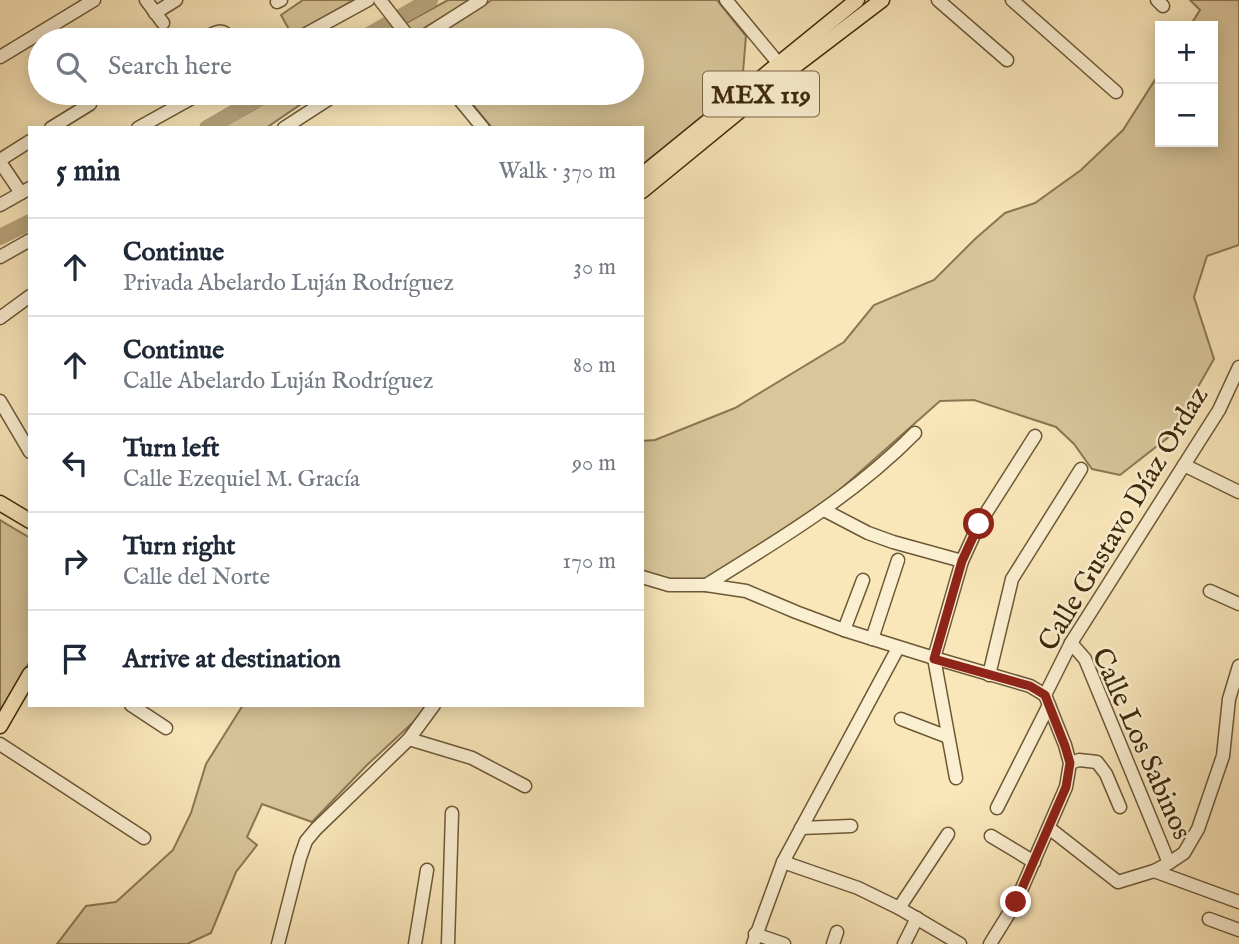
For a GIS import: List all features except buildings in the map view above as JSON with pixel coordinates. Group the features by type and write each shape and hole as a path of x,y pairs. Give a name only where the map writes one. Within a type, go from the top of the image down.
{"main road":[{"name":"MEX 119","path":"644,189 858,5 881,0"},
{"name":"MEX 119","path":"644,173 783,68"},
{"path":"0,503 28,521"},
{"path":"0,726 28,677"}],"street":[{"path":"48,28 94,0"},
{"path":"146,0 159,18 176,0"},
{"path":"317,28 368,0"},
{"path":"380,0 401,28"},
{"path":"437,28 481,0"},
{"path":"726,0 783,68"},
{"path":"938,0 1007,60"},
{"path":"1012,0 1116,92"},
{"path":"0,57 28,40"},
{"path":"54,126 88,105"},
{"path":"142,126 179,105"},
{"path":"287,126 319,105"},
{"path":"464,105 481,126"},
{"path":"0,205 25,191 0,161 28,142"},
{"path":"0,257 28,241"},
{"path":"0,318 28,297"},
{"name":"Calle Gustavo Díaz Ordaz","path":"997,808 1071,643 1219,410 1239,367"},
{"path":"0,401 28,449"},
{"path":"706,585 824,510 896,453 915,433"},
{"path":"956,778 934,659 962,561 979,524 1035,436"},
{"path":"1184,465 1239,492"},
{"path":"989,675 1012,579 1081,469"},
{"path":"824,510 869,533 962,561"},
{"path":"872,639 898,560"},
{"path":"644,578 669,585 706,585 746,591 844,630 1030,686 1047,700 1070,763 1066,787 1016,902 990,944"},
{"path":"844,630 863,580"},
{"path":"1210,591 1239,604"},
{"name":"Calle Los Sabinos","path":"1071,643 1085,659 1169,863"},
{"path":"784,944 754,939 783,862 898,648"},
{"path":"1049,828 1118,883 1154,871 1184,853 1198,830 1223,756 1229,699 1236,691 1233,684 1239,666"},
{"path":"134,707 166,728"},
{"path":"278,944 306,841 409,739 433,707"},
{"path":"901,719 948,737"},
{"path":"409,739 472,758 525,786"},
{"path":"0,744 144,838"},
{"path":"1070,763 1079,760 1097,761 1106,774 1120,807"},
{"path":"448,944 452,813"},
{"path":"801,828 851,826"},
{"path":"899,908 948,834"},
{"path":"991,836 1034,862"},
{"path":"783,862 858,888 899,908 960,944"},
{"path":"415,944 428,870"},
{"path":"1154,871 1239,902"},
{"path":"904,944 917,918"},
{"path":"1209,919 1239,930"}],"shaded area":[{"path":"303,0 354,0 304,28 288,28 281,15"},
{"path":"448,0 471,0 424,28 397,28"},
{"path":"492,0 717,0 746,36 742,84 644,163 644,126 490,126 473,105 644,105 644,28 449,28"},
{"path":"1190,0 1239,0 1239,245 1207,256 1194,297 1214,359 1170,436 1120,475 1092,469 1074,444 1056,427 974,400 940,401 817,510 704,580 671,579 644,573 644,441 655,440 735,408 844,342 874,305 934,280 1005,213 1035,203 1081,170 1123,130 1155,80 1155,147 1218,147 1218,21 1193,21 1200,10"},
{"path":"262,105 300,105 269,126 225,126"},
{"path":"0,520 28,537 28,664 0,711"},
{"path":"242,707 427,707 312,822 262,804 247,837 257,845 236,872 211,933 187,944 57,944 86,906 116,902 173,850 191,813 206,764"}],"waterway":[{"path":"381,28 430,0"},
{"path":"210,126 247,105"},
{"path":"0,237 28,223"}],"route":[{"path":"979,524 962,561 934,659 1030,686 1045,695 1070,763 1066,787 1016,902"}]}
